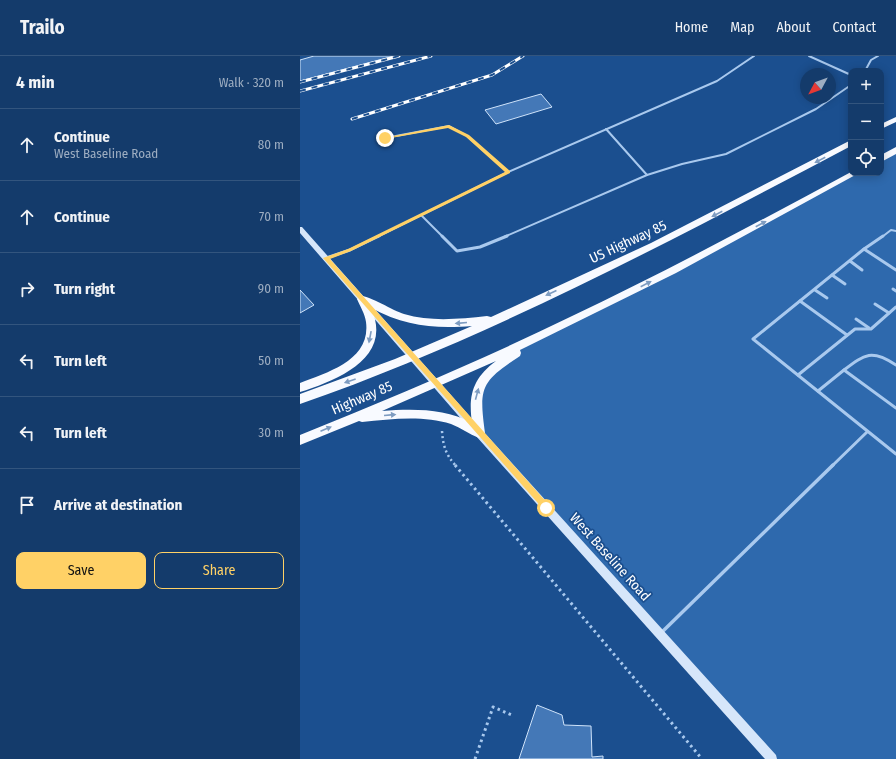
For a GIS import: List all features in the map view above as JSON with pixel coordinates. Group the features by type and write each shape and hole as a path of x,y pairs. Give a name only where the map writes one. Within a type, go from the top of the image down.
{"highway":[{"path":"884,125 896,119"},
{"name":"US Highway 85","path":"412,356 499,318 654,246 848,145"},
{"path":"884,156 896,150"},
{"path":"436,383 540,337 652,282 849,176"},
{"path":"362,300 404,318 426,323 450,324 499,318"},
{"path":"300,388 358,362 364,354 370,337 371,321 362,300"},
{"path":"479,433 476,394 483,381 496,366 540,337"},
{"name":"Highway 85","path":"300,399 360,378 412,356"},
{"name":"Highway 85","path":"300,440 436,383"},
{"path":"352,418 414,413 443,416 468,425 479,433"}],"main road":[{"name":"West Baseline Road","path":"300,229 479,433 772,759"}],"lane":[{"path":"326,258 350,250 508,172 717,82 754,56"},
{"path":"809,56 848,74"},
{"path":"866,68 871,60 878,56"},
{"path":"422,215 457,251 480,247 647,175 682,164 726,154 816,109 848,87"},
{"path":"385,138 449,126 467,136 508,172"},
{"path":"606,129 647,175"},
{"path":"896,231 891,230 864,249 753,339 896,454"},
{"path":"864,249 896,270"},
{"path":"850,261 862,270"},
{"path":"832,275 845,284"},
{"path":"815,290 827,298"},
{"path":"800,301 847,335"},
{"path":"875,304 889,313"},
{"path":"798,375 855,328 871,329 896,307"},
{"path":"856,319 871,329"},
{"path":"818,391 866,354 877,354 887,358 896,365"},
{"path":"844,370 896,408"},
{"path":"660,634 867,432"}],"path":[{"path":"443,416 442,440 445,452 449,458 702,759"},
{"path":"475,759 493,707 514,716"}],"shaded area":[{"path":"896,150 896,759 772,759 479,433 476,394 507,359 539,337 849,176 884,176 884,157"}],"building":[{"path":"314,56 394,56 300,81 300,60"},
{"path":"541,94 552,107 496,124 485,110"},
{"path":"300,290 314,305 300,313"},
{"path":"537,705 562,715 564,725 591,726 592,757 603,756 603,759 519,759"}],"railway":[{"path":"300,82 399,56"},
{"path":"300,91 431,56"},
{"path":"352,119 492,75 523,56"}],"route":[{"path":"385,138 449,126 467,136 508,172 350,250 326,258 546,508"}]}
